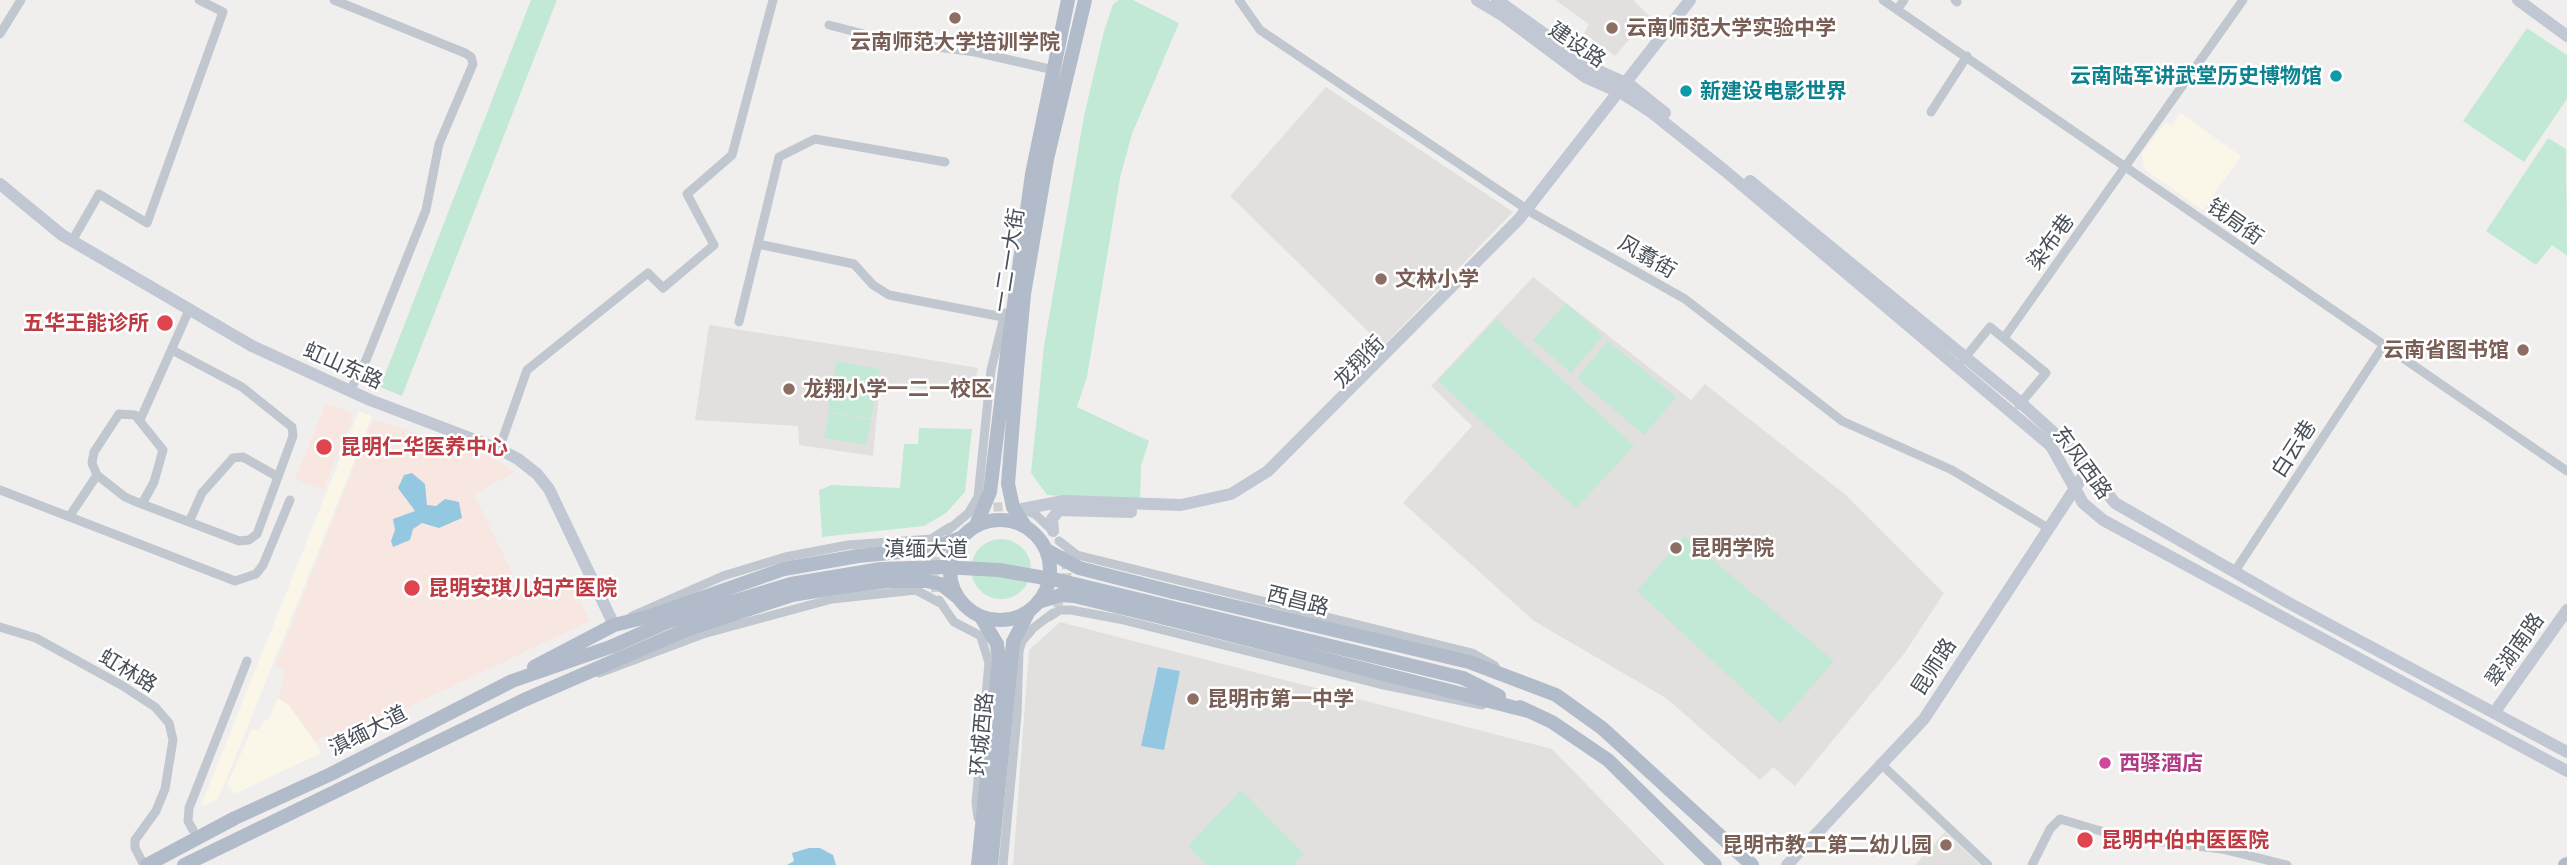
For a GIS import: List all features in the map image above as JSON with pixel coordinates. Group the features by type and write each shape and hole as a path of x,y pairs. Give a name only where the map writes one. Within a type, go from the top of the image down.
{"main road":[{"name":"一二一大街","path":"972,519 990,492 1012,303 1032,174 1068,0"},
{"name":"一二一大街","path":"1025,526 1013,507 1008,484 1024,294 1047,159 1085,0"},
{"path":"972,519 996,519 1025,526 1036,533 1048,551 1051,573 1046,592 1033,606 1009,621 981,617 964,606 956,596 950,578 951,559 960,538 972,519"},
{"name":"滇缅大道","path":"147,864 195,834 258,808 512,681 614,625 647,617 784,569 858,556 931,549 960,538"},
{"name":"西昌路","path":"1048,551 1079,568 1469,662 1556,695 1602,728 1752,865"},
{"name":"滇缅大道","path":"512,681 613,646 667,622 791,584 881,569 942,567 999,570"},
{"name":"西昌路","path":"999,570 1114,592 1463,678 1539,689"},
{"name":"滇缅大道","path":"187,864 524,699 688,629 792,595 887,581 941,584 956,596"},
{"name":"西昌路","path":"1033,606 1061,595 1074,596 1528,711"},
{"name":"环城西路","path":"991,865 1016,639 1033,606"},
{"path":"981,617 988,639"},
{"name":"环城西路","path":"978,865 999,660 988,639"},
{"name":"滇缅大道","path":"524,699 613,646"},
{"name":"西昌路","path":"1463,678 1574,735 1608,760 1715,865"},
{"path":"258,808 254,812 256,823 266,826"}],"street":[{"path":"0,34 21,0"},
{"path":"72,241 99,194 147,223 223,12 199,0"},
{"path":"334,0 465,53 471,57 473,64 439,144 426,210 366,360 350,391"},
{"path":"499,449 527,370 648,273 663,289 714,245 687,194 732,155 774,0"},
{"name":"风翥街","path":"1239,0 1260,30 1530,212 1685,299 1842,421 1952,470 2048,528"},
{"name":"建设路","path":"1477,0 1502,15 1585,77 1623,88"},
{"name":"建设路","path":"1497,0 1623,88"},
{"path":"1623,88 1690,0"},
{"path":"1623,88 1700,0"},
{"name":"钱局街","path":"1883,0 2567,471"},
{"path":"1898,10 1904,0"},
{"name":"染布巷","path":"2004,338 2243,0"},
{"path":"2518,0 2567,36"},
{"path":"829,25 891,41 975,52 1054,70"},
{"path":"1931,112 1967,56"},
{"name":"龙翔街","path":"1056,536 1052,519 1059,510 1181,513 1237,501 1275,476 1530,212 1623,88"},
{"name":"东风西路","path":"1623,88 2017,408 2075,452 2115,503 2567,752"},
{"path":"739,322 779,157 797,145 815,139 945,162"},
{"name":"虹山东路","path":"0,184 72,241 252,346 350,391 499,449 537,474 549,489 614,625"},
{"name":"龙翔街","path":"1021,508 1064,501 1181,505 1231,494 1268,471 1530,212"},
{"path":"758,244 854,264 873,285 889,296 1003,317"},
{"path":"972,519 978,497 991,370 1003,317 1012,303"},
{"path":"140,420 190,308"},
{"path":"1962,361 1990,327 2046,373 2017,408"},
{"name":"白云巷","path":"2235,571 2383,346"},
{"path":"142,504 154,482 163,450 140,420 130,412 115,418 94,452 92,463 97,475 125,497 142,504 239,541 249,540 257,534 293,436 292,427 242,387 172,350"},
{"name":"东风西路","path":"2017,408 2051,446 2082,503 2103,520 2567,771"},
{"path":"189,522 202,493 233,458 243,457 278,477"},
{"name":"昆师路","path":"1787,865 1924,719 2087,470"},
{"path":"69,517 97,475"},
{"path":"0,490 235,581 257,574 290,500"},
{"path":"614,625 702,584 773,561 848,545 931,539 950,527 972,519 979,508"},
{"path":"1021,508 1036,515 1077,555 1472,653 1539,689"},
{"path":"939,543 950,527"},
{"path":"1056,536 1064,551"},
{"path":"561,684 612,670 703,634 832,599 916,590 940,603"},
{"path":"936,592 940,603 954,622 988,639"},
{"path":"1049,617 1056,608"},
{"path":"1016,639 1060,610 1071,610 1119,619 1456,702 1528,711"},
{"name":"翠湖南路","path":"2494,713 2567,610"},
{"name":"虹林路","path":"0,627 36,638 123,686 155,707 169,723 173,740 165,789 156,811 135,840 135,848 147,864"},
{"path":"1003,865 1017,715 1019,651 1031,631"},
{"path":"187,864 195,834 188,821 190,807 247,661"},
{"path":"1881,763 1988,865"},
{"path":"2032,865 2050,830 2060,819 2121,837 2222,849 2287,865"}],"shaded area":[{"name":"云南师范大学实验中学","path":"1555,0 1633,0 1649,16 1615,56 1584,33 1589,24"},
{"name":"文林小学","path":"1326,87 1513,212 1383,346 1230,196"},
{"path":"2180,113 2241,156 2203,210 2144,169 2142,153 2166,122 2172,126"},
{"name":"昆明学院","path":"1533,277 1691,400 1705,384 1847,496 1944,593 1904,654 1795,786 1773,767 1760,780 1666,698 1534,621 1403,503 1472,426 1431,386"},
{"name":"龙翔小学一二一校区","path":"709,325 978,368 972,394 880,384 873,456 799,445 798,426 695,420"},
{"name":"昆明仁华医养中心","path":"326,403 354,414 323,490 295,479"},
{"path":"359,411 372,417 226,780 217,800 201,806"},
{"name":"昆明安琪儿妇产医院","path":"373,419 489,456 516,472 474,494 524,598 569,578 590,621 332,743 327,735 315,741 288,704 278,698 286,671 275,666"},
{"name":"昆明市第一中学","path":"1060,622 1552,749 1665,865 1013,865 1029,650"},
{"path":"278,698 288,704 306,727 321,753 234,794 227,785 252,729 258,731 264,720 268,721"},
{"name":"昆明市教工第二幼儿园","path":"1945,832 1973,858 1980,865 1915,865"}],"green space":[{"path":"531,0 557,0 402,396 380,387"},
{"path":"1119,0 1133,0 1179,23 1132,134 1120,178 1087,377 1077,407 1149,441 1141,466 1140,502 1047,495 1031,473 1044,346 1084,116 1104,31 1113,4"},
{"path":"2527,28 2567,55 2567,99 2524,162 2463,121"},
{"path":"2548,138 2566,149 2567,256 2552,245 2536,265 2486,231"},
{"path":"1566,303 1603,336 1571,373 1533,340"},
{"path":"1496,319 1634,446 1576,508 1438,381"},
{"path":"1608,341 1676,397 1644,435 1577,378"},
{"path":"837,361 880,369 871,419 828,411"},
{"path":"829,412 871,420 866,445 824,438"},
{"path":"919,428 972,429 965,492 946,513 924,526 822,537 819,490 832,485 900,488 904,444 918,444"},
{"path":"1684,536 1834,661 1780,723 1637,591"},
{"path":"1001,539 1022,548 1031,569 1022,590 1001,599 980,590 971,569 980,548"},
{"path":"1241,790 1304,854 1293,865 1206,865 1188,846"}],"water":[{"path":"412,473 425,484 427,505 436,506 445,499 459,502 462,518 439,528 422,523 413,529 410,540 393,547 393,519 415,511 398,488 404,475"},
{"path":"1158,667 1180,671 1164,750 1141,746"},
{"path":"820,848 833,855 836,865 787,865 794,861 792,853"}],"tunnel":[{"path":"980,508 1015,506"},
{"path":"936,592 933,569 939,545"},
{"path":"1057,608 1067,574 1064,551"}],"place":[{"name":"云南师范大学培训学院","path":"955,18"},
{"name":"云南师范大学实验中学","path":"1612,28"},
{"name":"云南陆军讲武堂历史博物馆","path":"2336,76"},
{"name":"新建设电影世界","path":"1686,91"},
{"name":"文林小学","path":"1381,279"},
{"name":"五华王能诊所","path":"165,323"},
{"name":"云南省图书馆","path":"2523,350"},
{"name":"龙翔小学一二一校区","path":"789,389"},
{"name":"昆明仁华医养中心","path":"324,447"},
{"name":"昆明学院","path":"1676,548"},
{"name":"昆明安琪儿妇产医院","path":"412,588"},
{"name":"昆明市第一中学","path":"1193,699"},
{"name":"西驿酒店","path":"2105,763"},
{"name":"昆明中伯中医医院","path":"2085,840"},
{"name":"昆明市教工第二幼儿园","path":"1946,845"}]}
